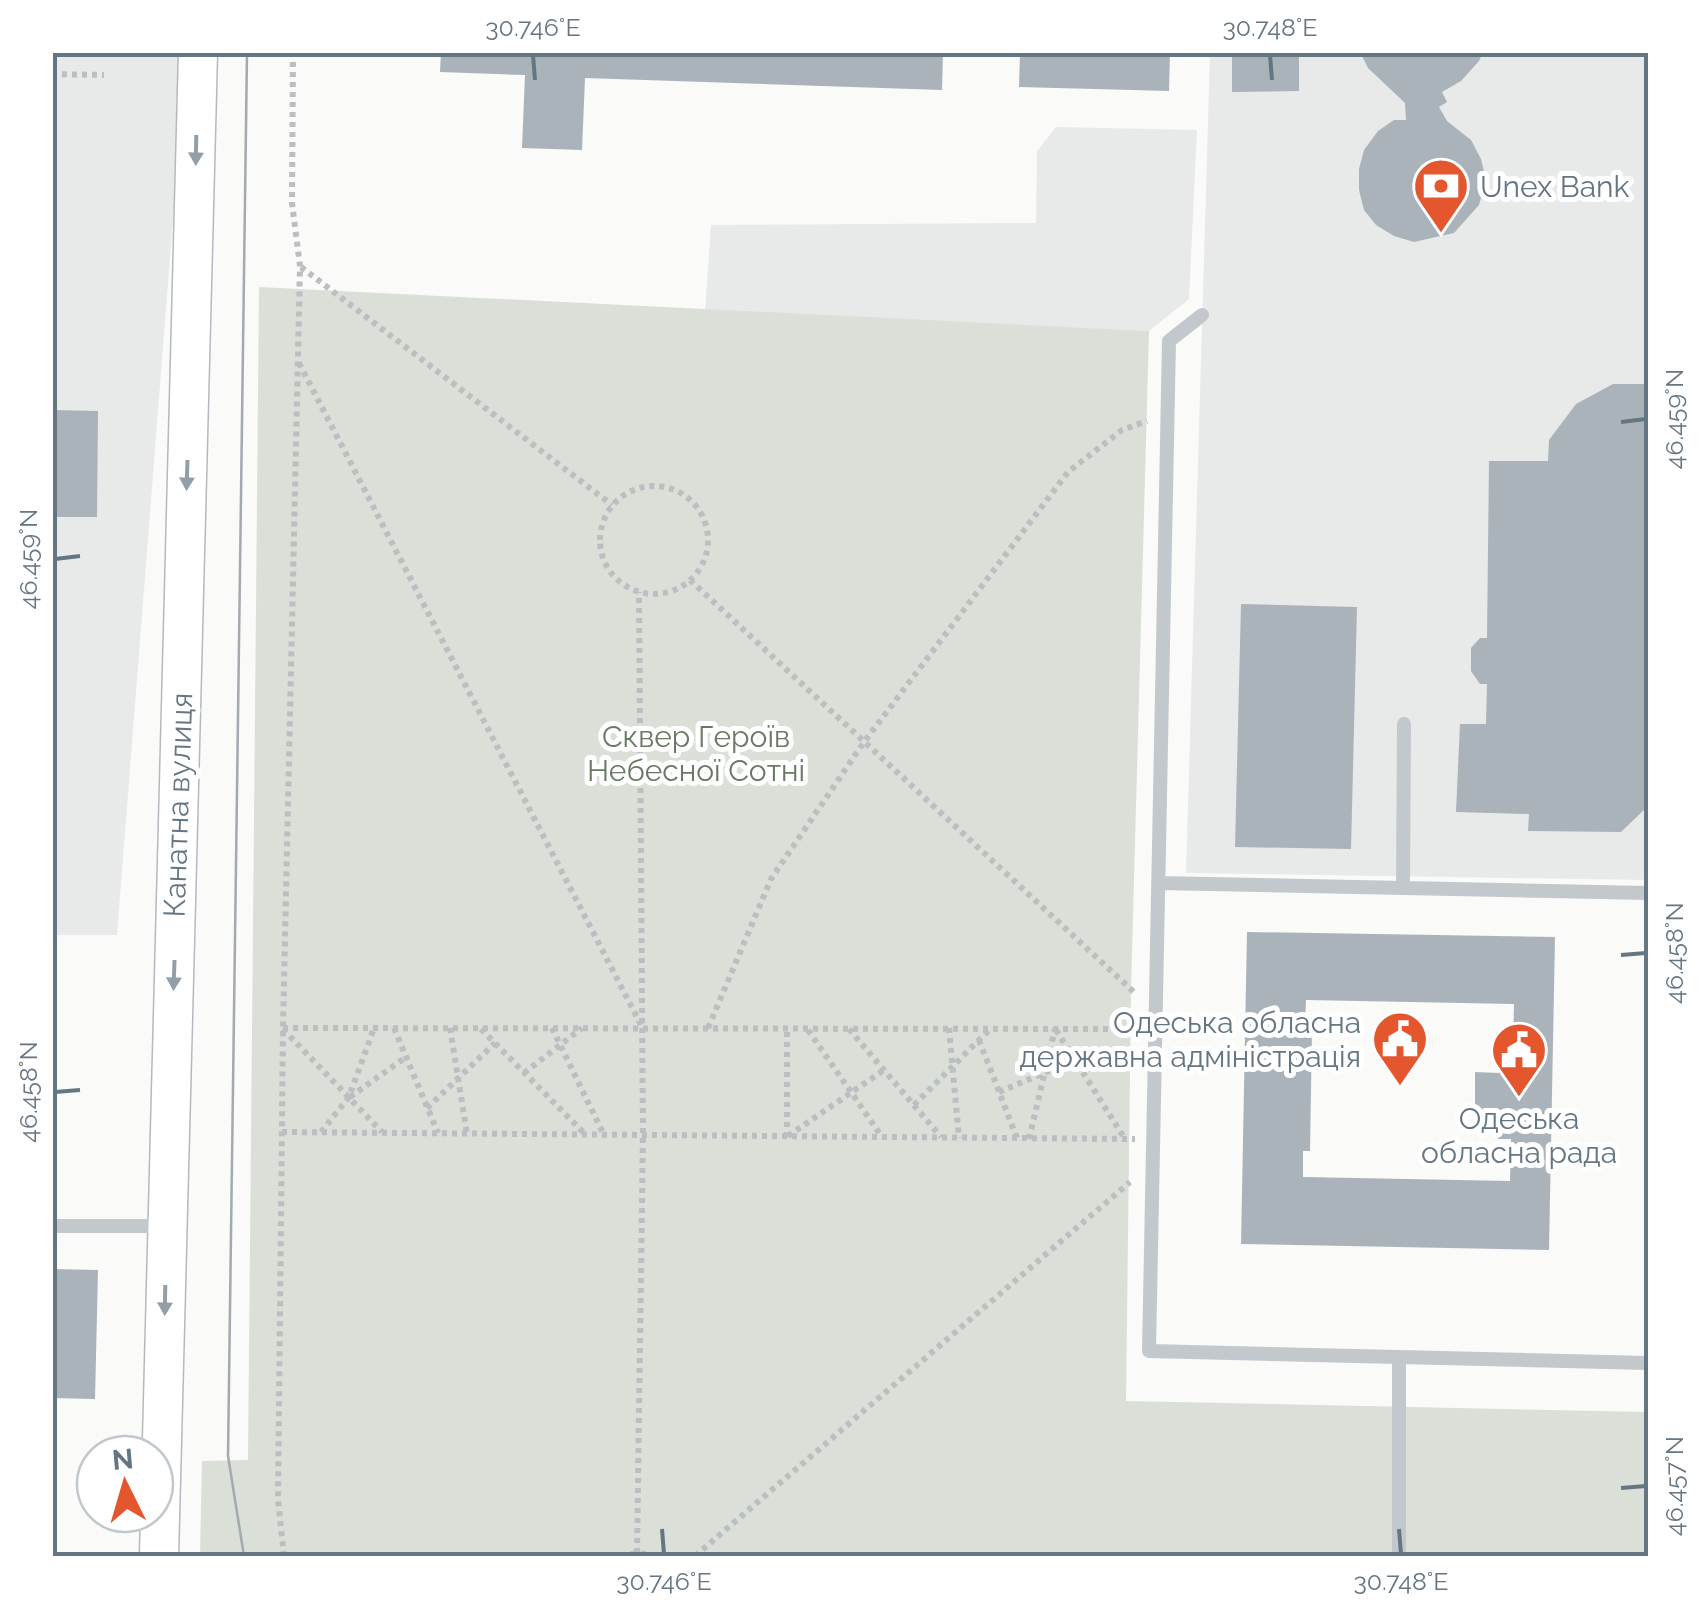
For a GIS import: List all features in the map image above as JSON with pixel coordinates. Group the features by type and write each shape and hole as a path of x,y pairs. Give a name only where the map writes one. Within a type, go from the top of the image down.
{"main road":[{"name":"Канатна вулиця","path":"158,1556 198,52"}],"lane":[{"path":"1202,315 1170,341 1149,1351 1648,1363"},
{"path":"1402,888 1404,724"},
{"path":"1158,883 1648,892"},
{"path":"52,1226 167,1226"},
{"path":"1399,1556 1400,1357"}],"path":[{"path":"284,1556 278,1500 282,1028 300,266 292,203 293,52"},
{"path":"52,74 104,75"},
{"path":"300,266 612,505"},
{"path":"298,361 642,1028"},
{"path":"708,1028 770,879 864,742 1068,472 1122,430 1168,416"},
{"path":"660,486 692,501 707,532 707,550 690,580 674,590 656,594 638,592 622,584 602,556 603,520 612,505 626,494 660,486"},
{"path":"690,580 1156,1020"},
{"path":"637,1553 643,1135 638,592"},
{"path":"282,1028 1055,1029 1156,1020"},
{"path":"282,1028 384,1133"},
{"path":"350,1098 374,1028"},
{"path":"394,1028 438,1134"},
{"path":"450,1028 467,1134"},
{"path":"480,1028 586,1135"},
{"path":"552,1028 604,1135"},
{"path":"524,1073 582,1028"},
{"path":"786,1136 787,1028"},
{"path":"807,1028 882,1137"},
{"path":"949,1028 960,1138"},
{"path":"914,1105 990,1028"},
{"path":"849,1029 942,1138"},
{"path":"1055,1029 1126,1140"},
{"path":"1029,1139 1055,1029"},
{"path":"979,1040 1016,1138"},
{"path":"427,1108 495,1043"},
{"path":"321,1132 350,1098 406,1057"},
{"path":"999,1092 1075,1060"},
{"path":"786,1136 884,1070"},
{"path":"282,1132 1153,1140"},
{"path":"695,1556 1153,1162"},
{"path":"621,1556 658,1556"}],"shaded area":[{"path":"53,53 186,53 117,935 53,935"},
{"path":"1210,53 1648,53 1648,880 1186,873"},
{"path":"1056,127 1197,130 1189,299 1149,331 705,311 711,225 1036,223 1037,151"}],"green space":[{"name":"Сквер Героїв Небесної Сотні","path":"259,287 1149,331 1131,989 1126,1401 1648,1412 1648,1556 200,1556 202,1461 248,1460"}],"building":[{"path":"441,52 943,52 942,90 585,78 582,150 522,148 525,75 440,72"},
{"path":"1020,52 1170,52 1169,91 1019,87"},
{"path":"1232,52 1299,52 1299,91 1232,92"},
{"path":"1360,52 1483,52 1461,81 1442,92 1447,102 1439,107 1447,121 1471,140 1486,180 1479,205 1454,233 1414,242 1376,225 1364,210 1359,169 1364,150 1378,131 1394,120 1406,120 1405,103 1368,68"},
{"path":"1613,384 1648,384 1648,806 1621,832 1528,831 1529,814 1456,812 1460,724 1486,724 1487,684 1480,684 1471,671 1471,648 1480,638 1487,638 1489,461 1548,461 1549,440 1576,404"},
{"path":"52,410 98,411 97,517 52,517"},
{"path":"1241,604 1357,607 1351,849 1235,847"},
{"path":"1247,932 1555,937 1549,1250 1241,1244","holes":["1306,1000 1514,1004 1513,1047 1499,1046 1499,1073 1475,1072 1475,1110 1498,1111 1498,1139 1511,1139 1510,1181 1303,1177 1303,1151 1310,1151 1312,1029 1305,1028"]},
{"path":"52,1269 98,1270 95,1399 52,1398"}],"tram line":[{"path":"244,1556 228,1456 247,52"}],"place":[{"name":"Unex Bank","path":"1441,235"},
{"name":"Одеська обласна державна адміністрація","path":"1400,1088"},
{"name":"Одеська обласна рада","path":"1519,1099"}]}
